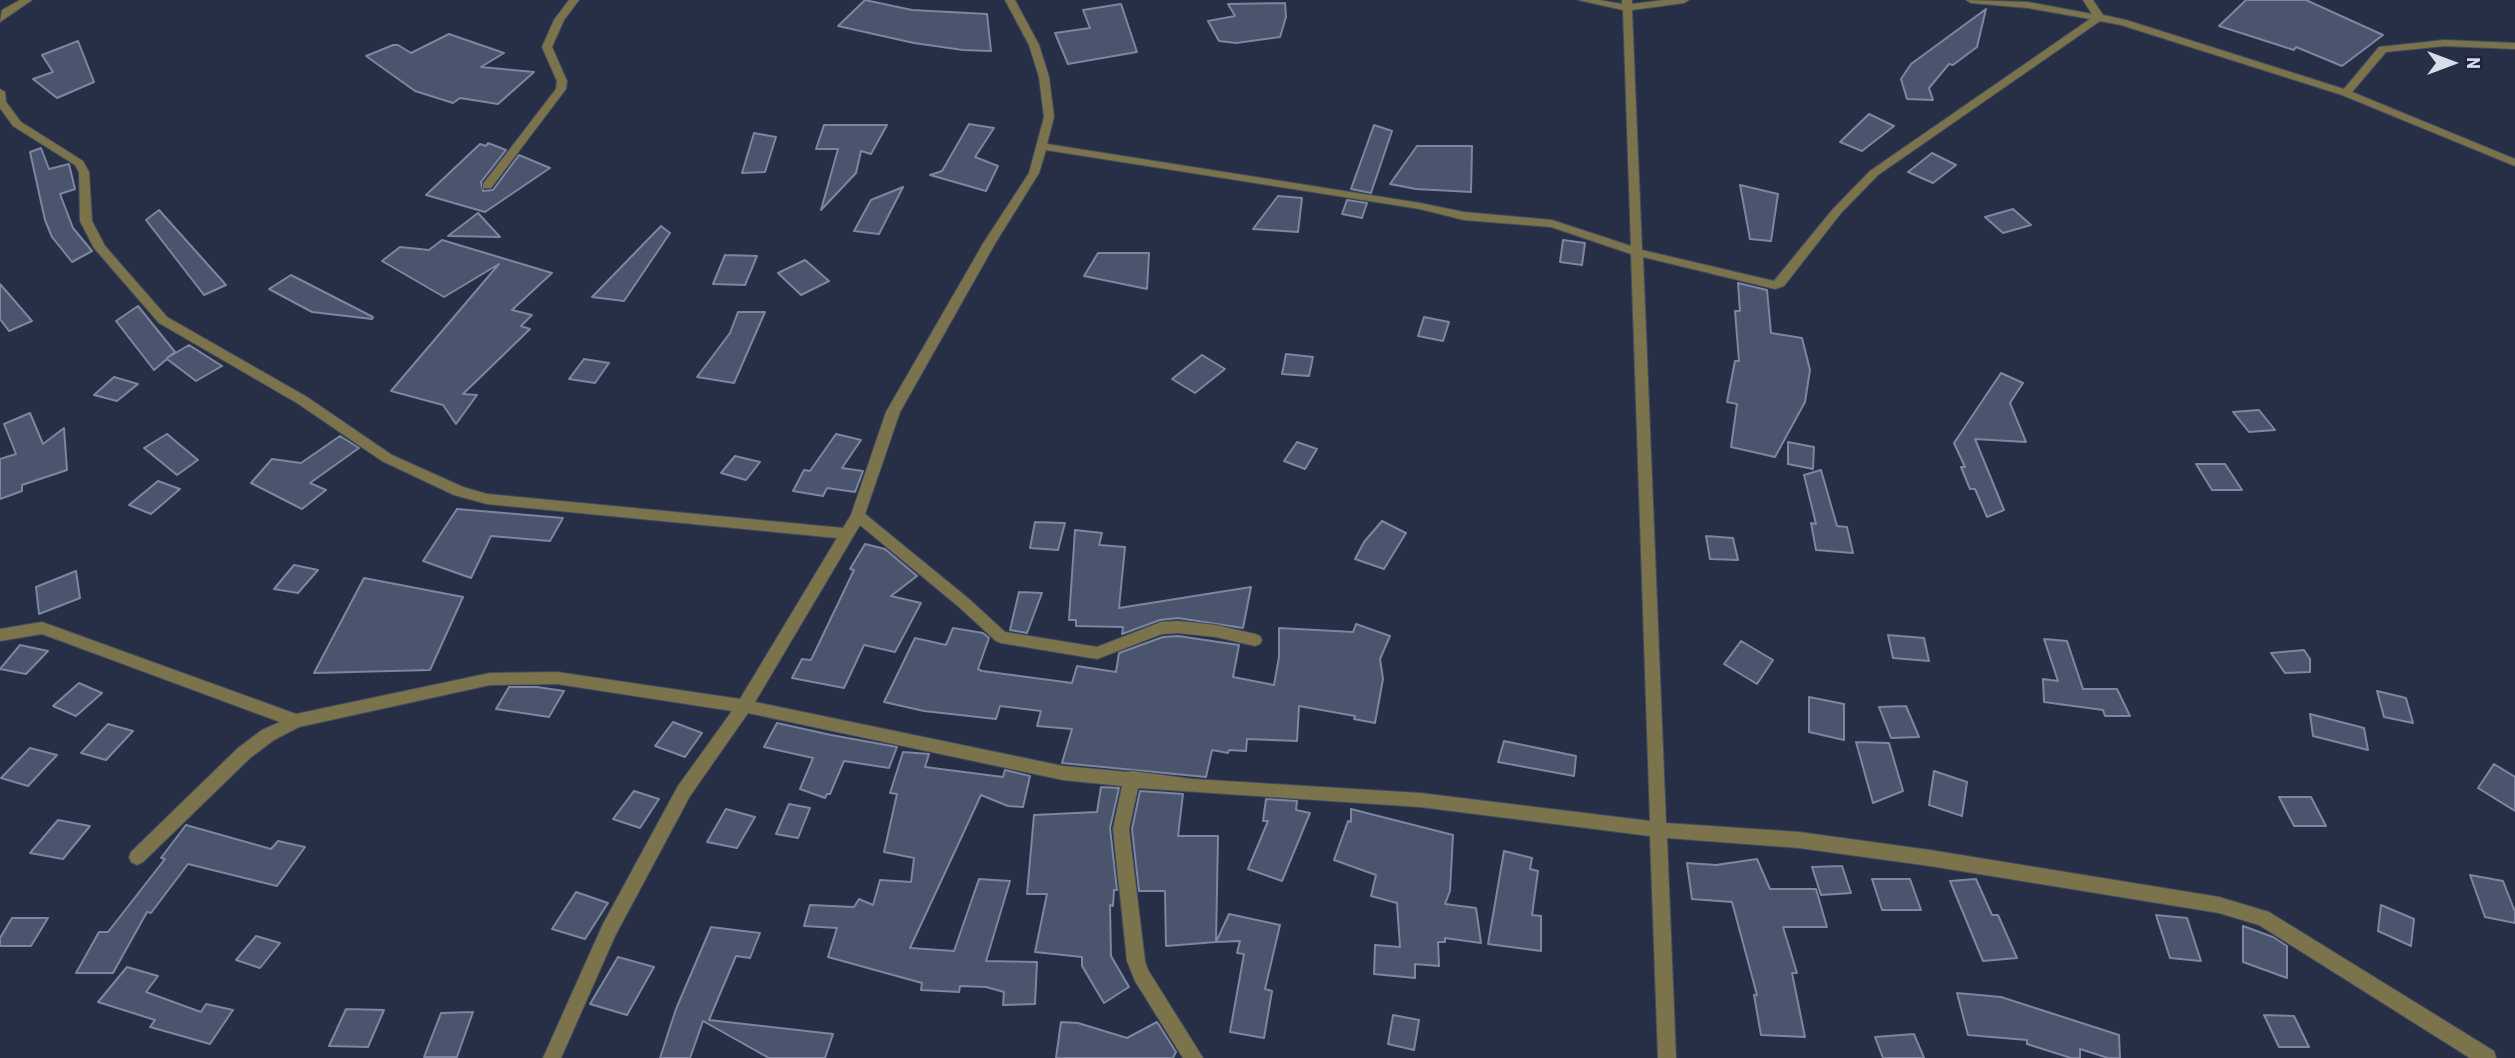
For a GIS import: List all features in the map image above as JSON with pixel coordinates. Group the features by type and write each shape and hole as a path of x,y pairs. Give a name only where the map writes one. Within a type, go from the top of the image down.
{"street":[{"path":"2,13 27,0"},
{"path":"487,186 561,89 562,81 547,47 559,20 574,0"},
{"path":"552,1058 610,930 684,791 744,706 858,516 893,412 990,242 1034,173 1049,117 1044,77 1034,45 1010,0"},
{"path":"1583,0 1627,4 1684,0"},
{"path":"1971,0 2123,22 2346,93 2515,163"},
{"path":"2088,0 2099,17"},
{"path":"1627,4 1667,1058"},
{"path":"1041,146 1420,206 1464,216 1552,224 1636,252 1769,285 1780,283 1837,212 1874,173 2099,17"},
{"path":"2346,93 2383,49 2444,43 2515,46"},
{"path":"0,92 1,102 17,124 79,163 84,172 86,221 100,248 163,320 302,400 387,458 459,491 487,499 847,534"},
{"path":"858,516 1001,637 1097,653 1161,628 1216,631 1255,640"},
{"path":"0,635 42,628 296,721"},
{"path":"138,857 244,753 268,735 296,721 490,679 557,677 744,706 1050,771 1192,786 1420,800 1660,830 1799,840 1930,858 2219,905 2263,918 2487,1058"},
{"path":"1132,779 1121,829 1136,961 1140,975 1194,1058"}],"building":[{"path":"865,0 912,10 987,14 991,51 914,43 838,26"},
{"path":"2246,0 2306,0 2383,35 2342,66 2296,47 2294,50 2219,26"},
{"path":"1285,3 1286,17 1280,37 1236,43 1219,41 1208,21 1235,16 1228,4"},
{"path":"1121,4 1137,52 1068,64 1055,33 1090,28 1083,10"},
{"path":"1986,9 1977,47 1953,65 1949,64 1929,88 1933,100 1907,99 1901,79 1911,64"},
{"path":"449,34 504,53 481,67 534,72 498,104 460,98 453,103 415,91 366,56 393,45 411,53"},
{"path":"78,41 94,82 57,98 33,79 53,72 42,55"},
{"path":"1869,114 1894,126 1862,151 1840,142"},
{"path":"969,124 994,128 975,157 998,166 986,191 930,175 942,171"},
{"path":"824,125 887,125 871,154 861,151 856,173 821,210 838,149 816,149"},
{"path":"1374,125 1392,131 1371,193 1351,189"},
{"path":"754,133 776,137 765,172 742,173"},
{"path":"488,143 506,150 481,182 483,191 493,190 519,155 550,168 485,212 426,195 480,144 486,146"},
{"path":"1417,146 1472,146 1471,192 1416,189 1390,184"},
{"path":"41,148 49,169 69,164 75,189 60,194 73,228 92,251 72,262 52,237 45,220 30,152"},
{"path":"1932,153 1956,165 1933,183 1908,172"},
{"path":"1740,185 1778,194 1771,241 1750,239"},
{"path":"903,187 879,234 854,231 871,200"},
{"path":"1278,196 1302,198 1298,232 1253,229"},
{"path":"1347,200 1367,203 1362,218 1342,214"},
{"path":"2013,209 2031,225 2003,233 1985,217"},
{"path":"159,210 226,285 204,295 146,220"},
{"path":"478,213 500,237 448,236"},
{"path":"661,226 670,233 624,301 592,297"},
{"path":"442,240 552,273 512,310 532,315 521,326 530,329 463,394 477,395 456,424 443,405 391,391 499,264 444,297 382,261 400,247 429,250"},
{"path":"1563,240 1585,243 1582,265 1560,262"},
{"path":"1098,253 1149,253 1147,289 1084,276"},
{"path":"725,255 757,256 745,285 713,284"},
{"path":"805,260 829,281 801,295 778,273"},
{"path":"291,275 373,317 372,319 312,312 269,289"},
{"path":"1738,283 1767,290 1771,333 1802,338 1810,370 1805,402 1775,457 1731,447 1737,404 1727,402 1735,361 1739,361 1735,311 1740,311"},
{"path":"0,284 32,321 9,331 0,319"},
{"path":"138,306 175,352 167,358 189,345 222,366 196,381 167,359 154,370 116,321"},
{"path":"738,312 765,312 734,383 697,377 730,333"},
{"path":"1424,317 1449,322 1443,341 1418,336"},
{"path":"1286,354 1313,357 1309,376 1282,374"},
{"path":"1202,355 1225,369 1195,393 1172,379"},
{"path":"584,359 609,363 595,383 569,379"},
{"path":"2001,373 2023,383 2010,403 2026,442 1975,439 2004,510 1987,517 1975,489 1970,489 1961,467 1965,467 1954,443"},
{"path":"114,377 138,384 117,401 94,395"},
{"path":"2259,410 2275,430 2249,432 2233,412"},
{"path":"30,413 43,444 64,428 67,470 22,485 22,491 0,499 0,459 16,454 4,424"},
{"path":"167,434 198,460 177,475 144,448"},
{"path":"836,434 861,440 842,468 863,471 855,492 827,488 823,496 793,491 804,470 810,471"},
{"path":"340,436 359,448 310,483 326,490 302,509 251,483 272,459 301,463"},
{"path":"1297,442 1317,449 1305,469 1284,461"},
{"path":"1788,442 1814,447 1813,469 1788,464"},
{"path":"735,456 760,462 746,480 721,473"},
{"path":"2196,464 2225,464 2242,490 2212,490"},
{"path":"1821,470 1837,526 1847,527 1853,553 1816,550 1811,523 1816,524 1804,475"},
{"path":"158,481 180,489 151,514 129,505"},
{"path":"457,509 563,518 550,541 491,536 471,578 423,561"},
{"path":"1382,521 1406,533 1384,569 1355,559 1364,542"},
{"path":"1035,522 1065,523 1058,550 1030,548"},
{"path":"1075,530 1102,533 1099,545 1125,547 1119,608 1251,587 1243,628 1178,618 1160,620 1122,634 1123,627 1076,626 1076,620 1069,620"},
{"path":"1706,536 1733,538 1738,560 1710,559"},
{"path":"865,544 885,549 917,576 891,596 921,603 895,652 864,645 844,688 792,678 802,659 811,660 854,570 850,569"},
{"path":"294,565 318,570 298,593 274,589"},
{"path":"76,571 80,598 39,614 36,587"},
{"path":"364,578 463,597 430,670 314,673"},
{"path":"1019,592 1042,593 1027,633 1010,630"},
{"path":"1356,624 1390,636 1380,659 1383,679 1375,723 1354,719 1355,716 1299,706 1297,741 1247,739 1246,751 1229,750 1228,753 1212,750 1206,777 1062,763 1072,729 1037,726 1041,711 1000,706 996,719 924,711 884,702 915,638 946,645 953,628 983,633 989,638 978,669 982,671 1072,683 1077,666 1116,672 1119,653 1163,637 1178,636 1239,645 1233,677 1274,685 1279,657 1279,628 1353,632"},
{"path":"1888,635 1924,638 1929,661 1893,658"},
{"path":"2044,639 2067,641 2083,689 2117,689 2130,716 2105,716 2103,710 2044,702 2043,679 2058,681"},
{"path":"1741,641 1773,660 1757,684 1724,664"},
{"path":"20,645 48,651 26,674 0,669"},
{"path":"2304,650 2310,659 2310,672 2285,673 2271,653"},
{"path":"79,683 102,693 76,716 53,706"},
{"path":"509,687 564,691 549,717 496,709"},
{"path":"2377,691 2406,698 2413,723 2384,717"},
{"path":"1809,697 1844,704 1844,740 1809,732"},
{"path":"1906,706 1919,737 1891,738 1879,707"},
{"path":"2310,714 2364,728 2368,750 2313,736"},
{"path":"673,722 702,733 685,757 655,746"},
{"path":"777,723 897,747 889,768 844,761 830,794 825,798 800,789 813,758 764,747"},
{"path":"108,724 133,731 106,760 81,753"},
{"path":"1504,741 1576,756 1574,776 1498,762"},
{"path":"1856,742 1889,743 1903,791 1873,803"},
{"path":"30,748 57,755 28,786 1,778"},
{"path":"903,752 929,754 925,767 1003,777 1005,770 1030,776 1023,807 1008,806 981,795 910,948 954,951 979,879 1010,881 986,961 1037,962 1035,1004 1003,1005 1004,992 986,987 960,986 959,992 921,990 922,983 828,957 837,928 804,926 810,905 854,907 859,899 873,905 880,880 911,882 914,858 884,852 897,794 890,793"},
{"path":"2494,764 2515,777 2515,811 2478,788"},
{"path":"1934,771 1967,782 1962,816 1929,805"},
{"path":"1101,787 1119,788 1110,828 1117,890 1114,890 1113,906 1110,905 1111,956 1129,987 1104,1003 1082,966 1082,957 1035,952 1047,894 1027,894 1034,815 1097,812"},
{"path":"634,791 659,799 640,828 613,819"},
{"path":"1140,791 1183,794 1178,836 1218,836 1216,942 1166,946 1165,891 1139,891 1132,829"},
{"path":"2279,797 2311,797 2326,826 2294,826"},
{"path":"1266,799 1297,801 1296,810 1310,813 1282,881 1248,869 1268,821 1263,821"},
{"path":"789,804 810,808 798,838 776,834"},
{"path":"726,809 755,817 737,848 707,842"},
{"path":"1351,809 1453,835 1450,891 1445,904 1476,908 1481,943 1445,938 1445,942 1438,942 1439,966 1415,964 1415,978 1374,974 1375,945 1400,947 1397,903 1371,896 1376,875 1334,860 1348,821 1351,822"},
{"path":"58,820 90,826 63,859 30,853"},
{"path":"186,825 271,849 278,841 305,847 277,886 188,864 151,913 147,912 113,973 76,973 99,932 108,932 165,859 161,858"},
{"path":"1504,851 1532,858 1530,869 1538,871 1532,915 1541,916 1541,951 1488,944"},
{"path":"1757,859 1770,889 1816,889 1827,927 1783,927 1797,973 1792,973 1805,1037 1761,1035 1754,995 1757,995 1732,902 1692,899 1687,863 1716,865"},
{"path":"1842,866 1851,893 1821,895 1812,867"},
{"path":"2470,875 2503,881 2515,912 2515,923 2485,917"},
{"path":"1872,879 1910,879 1921,910 1882,910"},
{"path":"1976,879 1992,915 1998,915 2017,958 1983,961 1950,881"},
{"path":"576,892 608,903 585,939 552,929"},
{"path":"2381,905 2414,919 2411,946 2378,931"},
{"path":"1229,914 1280,925 1265,989 1272,991 1264,1038 1230,1032 1244,954 1237,953 1240,941 1216,942"},
{"path":"2156,915 2187,918 2201,961 2170,958"},
{"path":"12,918 48,918 31,946 0,946 0,938"},
{"path":"2243,926 2273,937 2287,946 2287,978 2243,962"},
{"path":"711,927 760,933 750,958 736,956 709,1020 833,1034 825,1058 769,1058 703,1021 690,1058 660,1058 676,1009"},
{"path":"256,936 280,943 260,968 236,960"},
{"path":"618,957 654,967 627,1015 590,1004"},
{"path":"127,967 158,976 146,992 201,1012 206,1004 233,1010 210,1044 150,1027 155,1020 98,1002"},
{"path":"1957,993 2001,997 2119,1035 2120,1058 2108,1058 2080,1049 2080,1058 2071,1058 2027,1044 2027,1040 1968,1035"},
{"path":"346,1009 384,1010 368,1047 329,1046"},
{"path":"473,1012 457,1057 424,1057 441,1013"},
{"path":"1393,1015 1419,1020 1414,1050 1388,1044"},
{"path":"2264,1015 2294,1016 2309,1047 2279,1047"},
{"path":"1061,1022 1078,1023 1127,1038 1157,1022 1176,1052 1173,1058 1056,1058"},
{"path":"1914,1034 1924,1058 1883,1058 1875,1037"}]}
